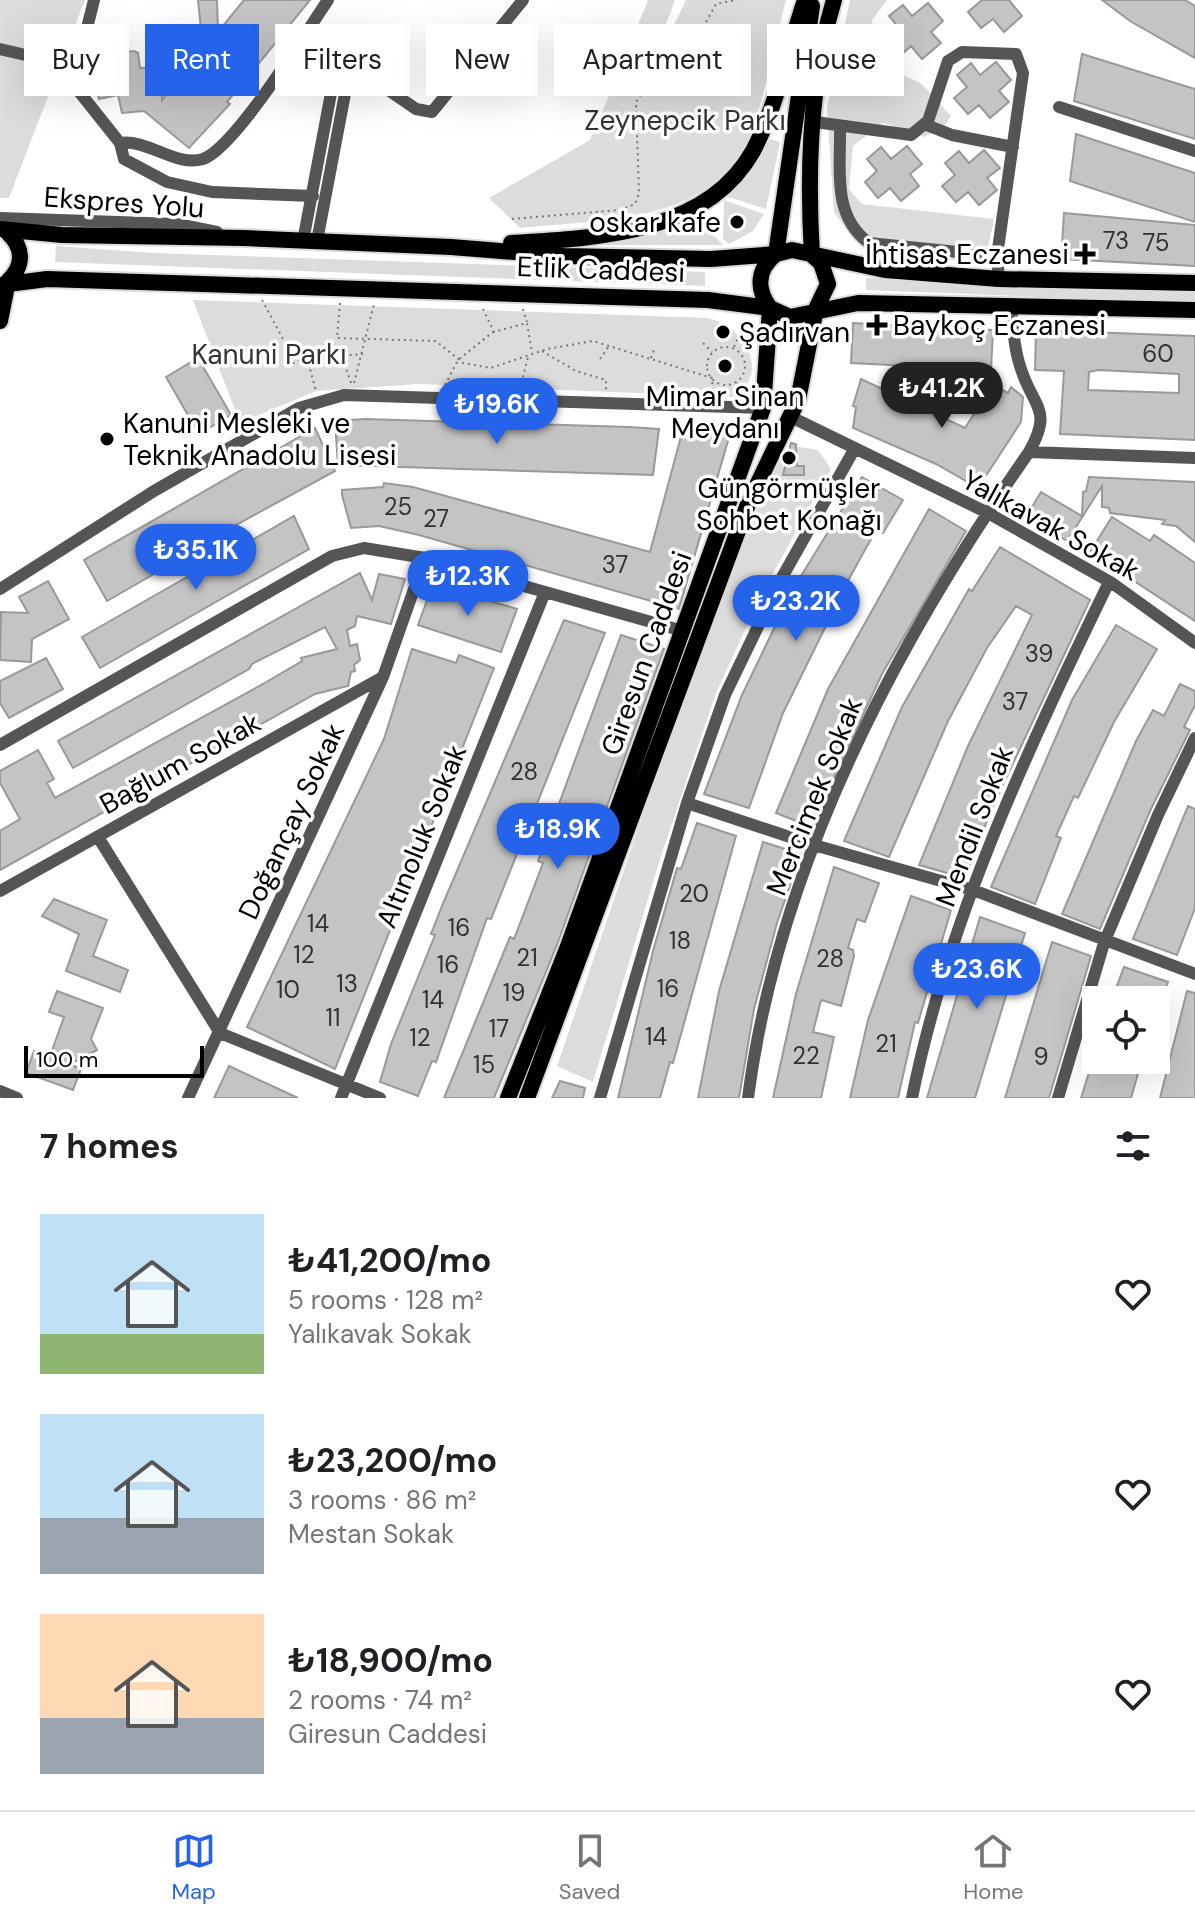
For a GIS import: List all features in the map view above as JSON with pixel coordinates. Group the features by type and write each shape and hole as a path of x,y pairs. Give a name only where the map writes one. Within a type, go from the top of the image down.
{"main road":[{"path":"451,247 616,233 672,218 704,202 730,181 755,147 805,0"},
{"path":"770,308 760,292 760,277 764,267 776,254 813,0"},
{"path":"816,309 826,295 828,277 812,255 809,164 827,26 834,0"},
{"name":"Etlik Caddesi","path":"3,227 451,247 564,256 711,259 792,250 885,270 999,279 1195,283"},
{"path":"0,321 4,283 15,274 21,257 20,247 3,227"},
{"name":"Etlik Caddesi","path":"4,283 47,279 509,291 708,300 770,308 790,317 816,309 858,303 1195,310"},
{"name":"Giresun Caddesi","path":"508,1098 562,964 683,631 759,403 770,308"},
{"name":"Giresun Caddesi","path":"527,1098 737,532 764,467 791,417 803,378 816,309"}],"street":[{"path":"94,0 73,84 120,143 124,159 167,182 212,192 313,196"},
{"path":"311,24 328,0"},
{"path":"310,241 348,78 362,72 416,109 432,112 523,0"},
{"path":"0,49 24,55"},
{"path":"815,122 911,135 924,124 948,61 962,52 1016,54 1023,73 997,256 999,279"},
{"path":"120,143 136,141 172,157 202,159 228,141 275,75"},
{"path":"310,241 313,196 331,96"},
{"path":"1059,107 1195,151"},
{"path":"924,124 952,135 1013,147"},
{"path":"840,126 841,200 845,218 854,232 869,243 997,256"},
{"name":"Mercimek Sokak","path":"748,1098 773,976 814,845 859,736 912,635 1042,430 1040,408 1021,370 1011,306"},
{"path":"0,589 154,491 299,408 323,398 344,395 759,403"},
{"name":"Yalıkavak Sokak","path":"791,417 988,513 1109,582 1195,643"},
{"path":"600,1098 687,803 725,695 780,581 855,448"},
{"path":"1029,452 1195,458"},
{"path":"0,745 332,556 364,548 425,558 683,631"},
{"name":"Doğançay Sokak","path":"188,1098 383,677 425,558"},
{"name":"Mendil Sokak","path":"912,1098 922,1046 1005,802 1109,582"},
{"name":"Altınoluk Sokak","path":"341,1098 545,592"},
{"name":"Bağlum Sokak","path":"0,891 383,677"},
{"path":"1058,1098 1104,943 1158,815 1195,738"},
{"path":"687,803 814,845 973,890 1104,943 1195,974"},
{"path":"98,837 220,1033 380,1098"},
{"path":"0,1091 17,1098"}],"path":[{"path":"512,219 620,210 635,204 639,194 636,102 641,94 684,62 716,4 735,0"},
{"path":"262,299 288,348"},
{"path":"340,301 337,338 436,341 458,360 476,368 491,368 573,342 609,345 712,378 720,384 736,382 744,373 745,362 733,349 722,348 712,353 707,368 712,378 713,398"},
{"path":"342,356 353,388 374,303"},
{"path":"481,306 494,332"},
{"path":"520,390 530,354 523,308"},
{"path":"444,386 458,360 494,332 527,323"},
{"path":"733,349 742,328"},
{"path":"703,343 712,353"},
{"path":"600,359 609,345"},
{"path":"288,348 285,355 289,362 295,363 301,357 363,354"},
{"path":"288,348 298,348 301,357"},
{"path":"651,359 654,350"},
{"path":"541,351 576,371 606,380 606,395"},
{"path":"307,357 317,392"},
{"path":"736,382 759,403"}],"green space":[{"path":"0,0 85,0 76,24 24,24 24,96 48,96 9,198 0,198"},
{"path":"648,0 675,0 666,24 638,24"},
{"name":"Zeynepcik Parkı","path":"686,0 786,0 780,24 767,24 767,78 752,130 735,161 712,184 685,200 654,211 621,218 520,228 489,198 590,140 609,96 751,96 751,24 674,24"},
{"path":"850,0 887,0 872,24 845,24"},
{"path":"904,75 922,84 951,116 945,125 924,137 883,123 853,146 849,189 862,204 994,219 985,263 869,253 853,239 834,212 827,108 830,96 904,96"},
{"path":"770,139 780,142 766,209 728,197 748,176"},
{"path":"724,200 764,214 753,231 729,244 723,239"},
{"path":"696,217 723,245 596,245 651,234"},
{"path":"56,246 153,253 705,272 705,286 55,262"},
{"path":"866,278 1195,293 1195,303 866,290"},
{"name":"Kanuni Parkı","path":"193,300 708,318 732,330 742,340 752,363 751,375 746,386 735,397 419,384 316,391 240,423"},
{"path":"792,448 818,450 831,469 763,591 716,693 661,856 593,1082 557,1066 647,803 746,532 779,462"}],"building":[{"path":"198,0 217,0 218,24 200,24"},
{"path":"244,0 310,0 290,24 275,24 275,43 259,63 259,24 224,24"},
{"path":"982,0 1009,0 1022,16 1004,32 993,19 981,28 968,12"},
{"path":"1102,0 1185,0 1195,6 1195,58 1130,21"},
{"path":"928,3 943,21 931,32 941,43 922,59 911,46 904,52 904,24 896,24 889,16 903,5 912,16"},
{"path":"129,52 138,53 140,68 145,68 145,96 162,96 162,100 165,96 232,96 227,102 230,104 189,148 144,111 122,113 118,96 129,96"},
{"path":"1082,54 1195,89 1195,139 1074,101"},
{"path":"996,62 1011,80 999,91 1009,102 990,118 979,105 968,114 954,98 967,87 957,75 971,63 980,75"},
{"path":"1076,134 1195,173 1195,222 1070,181"},
{"path":"907,146 922,164 910,174 919,186 901,201 890,188 878,198 865,182 877,171 867,159 881,147 891,159"},
{"path":"984,150 1000,168 987,178 997,190 979,205 968,192 956,202 942,186 955,175 945,163 959,151 969,163"},
{"path":"1064,213 1195,225 1195,266 1061,259"},
{"path":"853,323 993,330 991,370 851,363"},
{"path":"1036,330 1195,336 1195,440 1060,434 1064,371 1035,370","holes":["1098,370 1179,374 1179,393 1088,390 1089,372"]},
{"path":"198,358 231,415 199,434 166,377"},
{"path":"861,379 965,428 993,384 1008,393 1011,387 1023,397 1021,422 978,488 936,464 853,428 856,407 853,406"},
{"path":"365,419 659,429 653,475 338,465 335,421"},
{"path":"315,428 335,471 159,567 161,570 107,601 84,560"},
{"path":"683,429 730,434 679,609 419,535 379,526 351,528 342,495 342,490 383,487 384,483 413,487 650,552"},
{"path":"791,443 796,444 797,466 804,466 804,475 783,475"},
{"path":"862,477 903,500 883,533 876,530 850,577 783,713 749,808 704,794 742,695 793,589"},
{"path":"1089,477 1195,482 1195,542 1176,526 1162,524 1165,520 1110,513 1109,508 1102,507 1102,486 1067,541 1026,517 1041,492 1082,516 1083,492 1086,491"},
{"path":"929,509 966,531 882,674 811,827 776,813 828,689"},
{"path":"294,516 309,549 100,668 82,637"},
{"path":"1112,517 1150,541 1154,535 1195,563 1195,621 1090,552"},
{"path":"1000,547 1090,600 992,808 965,878 919,865 968,746 1032,615 1016,606 987,648 948,721 889,857 844,841 902,707 969,589 972,591"},
{"path":"360,573 372,600 379,574 405,579 391,624 357,616 355,626 347,630 350,646 357,644 360,660 354,665 355,671 351,672 348,686 315,694 0,870 0,831 20,819 0,783 0,771 38,750 54,779 47,783 55,798 263,684 302,661 301,658 337,649 325,627 252,664 249,669 73,768 58,741"},
{"path":"48,581 69,619 32,639 31,662 0,660 1,612 28,613 19,597"},
{"path":"433,584 517,609 501,652 418,625"},
{"path":"564,620 605,633 491,919 487,918 436,1062 432,1061 418,1096 380,1082 391,1044 435,935 431,934 442,906"},
{"path":"1116,625 1157,649 1114,722 1078,798 1074,796 1056,836 1061,838 1035,904 991,887 1072,700"},
{"path":"621,635 664,649 557,945 494,1098 444,1098 510,937 514,939 543,863 538,861"},
{"path":"412,649 456,663 459,655 494,668 335,1069 247,1027 384,739"},
{"path":"46,658 63,689 9,718 0,703 0,681"},
{"path":"1180,684 1195,691 1195,705 1184,727 1190,730 1150,811 1100,929 1062,914 1136,741 1153,710 1164,716"},
{"path":"1188,806 1195,809 1195,908 1177,955 1133,939"},
{"path":"697,823 736,836 673,1063 670,1062 660,1098 618,1098 653,951 677,868 681,869"},
{"path":"763,842 801,854 777,923 754,1009 739,1098 698,1098 719,991"},
{"path":"834,867 879,883 865,922 857,919 848,948 853,950 854,956 841,1006 821,1000 813,1032 834,1037 821,1098 773,1098 796,994"},
{"path":"911,896 951,910 918,1023 915,1022 898,1098 850,1098 868,1020"},
{"path":"54,899 107,920 93,956 128,970 120,992 66,971 79,934 42,916"},
{"path":"980,917 1025,933 975,1098 927,1098"},
{"path":"1052,942 1091,956 1049,1098 1005,1098"},
{"path":"1124,967 1168,982 1167,986 1117,986"},
{"path":"57,991 103,1008 91,1039 97,1050 70,1064 81,1069 73,1090 26,1073 34,1051 50,1056 64,1017 49,1012"},
{"path":"1187,991 1195,993 1195,1098 1160,1098 1166,1074 1170,1074 1170,1058"},
{"path":"229,1066 298,1098 214,1098"},
{"path":"1089,1074 1138,1074 1131,1098 1081,1098"},
{"path":"560,1081 585,1088 583,1098 552,1098"}],"place":[{"name":"oskar kafe","path":"737,222"},
{"name":"İhtisas Eczanesi","path":"1085,254"},
{"name":"Baykoç Eczanesi","path":"877,325"},
{"name":"Şadırvan","path":"723,332"},
{"name":"Mimar Sinan Meydanı","path":"725,366"},
{"name":"Kanuni Mesleki ve Teknik Anadolu Lisesi","path":"107,439"},
{"name":"Güngörmüşler Sohbet Konağı","path":"789,458"}]}
